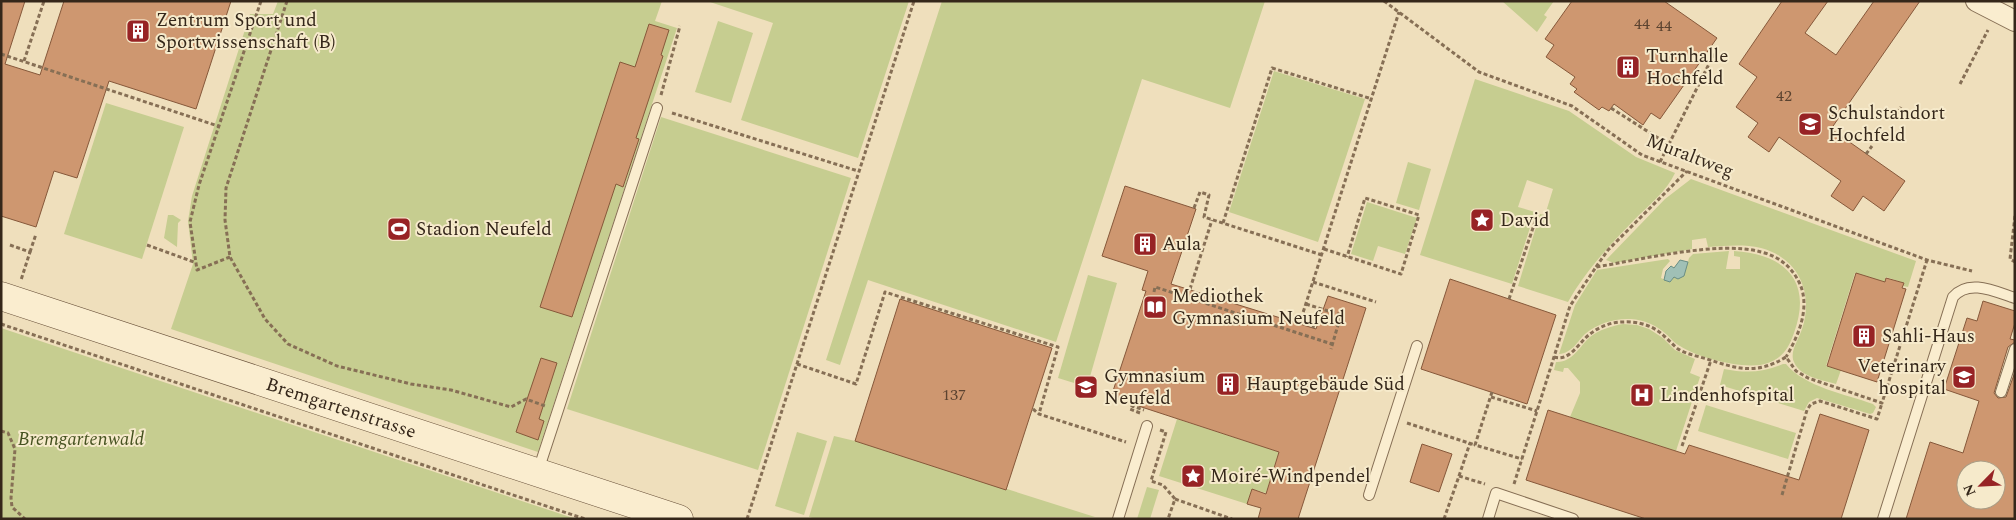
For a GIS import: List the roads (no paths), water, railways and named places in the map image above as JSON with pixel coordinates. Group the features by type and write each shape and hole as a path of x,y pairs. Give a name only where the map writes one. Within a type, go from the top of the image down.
{"main road":[{"name":"Bremgartenstrasse","path":"11,289 537,472 679,519"}],"street":[{"path":"1976,1 2015,21"}],"lane":[{"path":"537,472 658,108"},
{"path":"1882,519 1953,297 1963,289 1975,287 1985,288 2015,298"},
{"path":"1369,495 1417,346"},
{"path":"2001,392 2015,349"},
{"path":"1118,519 1147,426"},
{"path":"1488,519 1496,493 1573,519"}],"water":[{"path":"1680,260 1688,262 1684,276 1678,279 1674,277 1670,282 1664,280 1666,271 1671,266 1674,268"}],"place":[{"name":"Zentrum Sport und Sportwissenschaft (B)","path":"138,31"},
{"name":"Turnhalle Hochfeld","path":"1628,67"},
{"name":"Schulstandort Hochfeld","path":"1810,124"},
{"name":"David","path":"1482,220"},
{"name":"Stadion Neufeld","path":"399,229"},
{"name":"Aula","path":"1145,244"},
{"name":"Mediothek Gymnasium Neufeld","path":"1155,307"},
{"name":"Sahli-Haus","path":"1864,336"},
{"name":"Veterinary hospital","path":"1964,377"},
{"name":"Hauptgebäude Süd","path":"1228,384"},
{"name":"Gymnasium Neufeld","path":"1086,387"},
{"name":"Lindenhofspital","path":"1642,395"},
{"name":"Moiré-Windpendel","path":"1193,476"}],"park label":[{"name":"Bremgartenwald","path":"81,439"}]}
